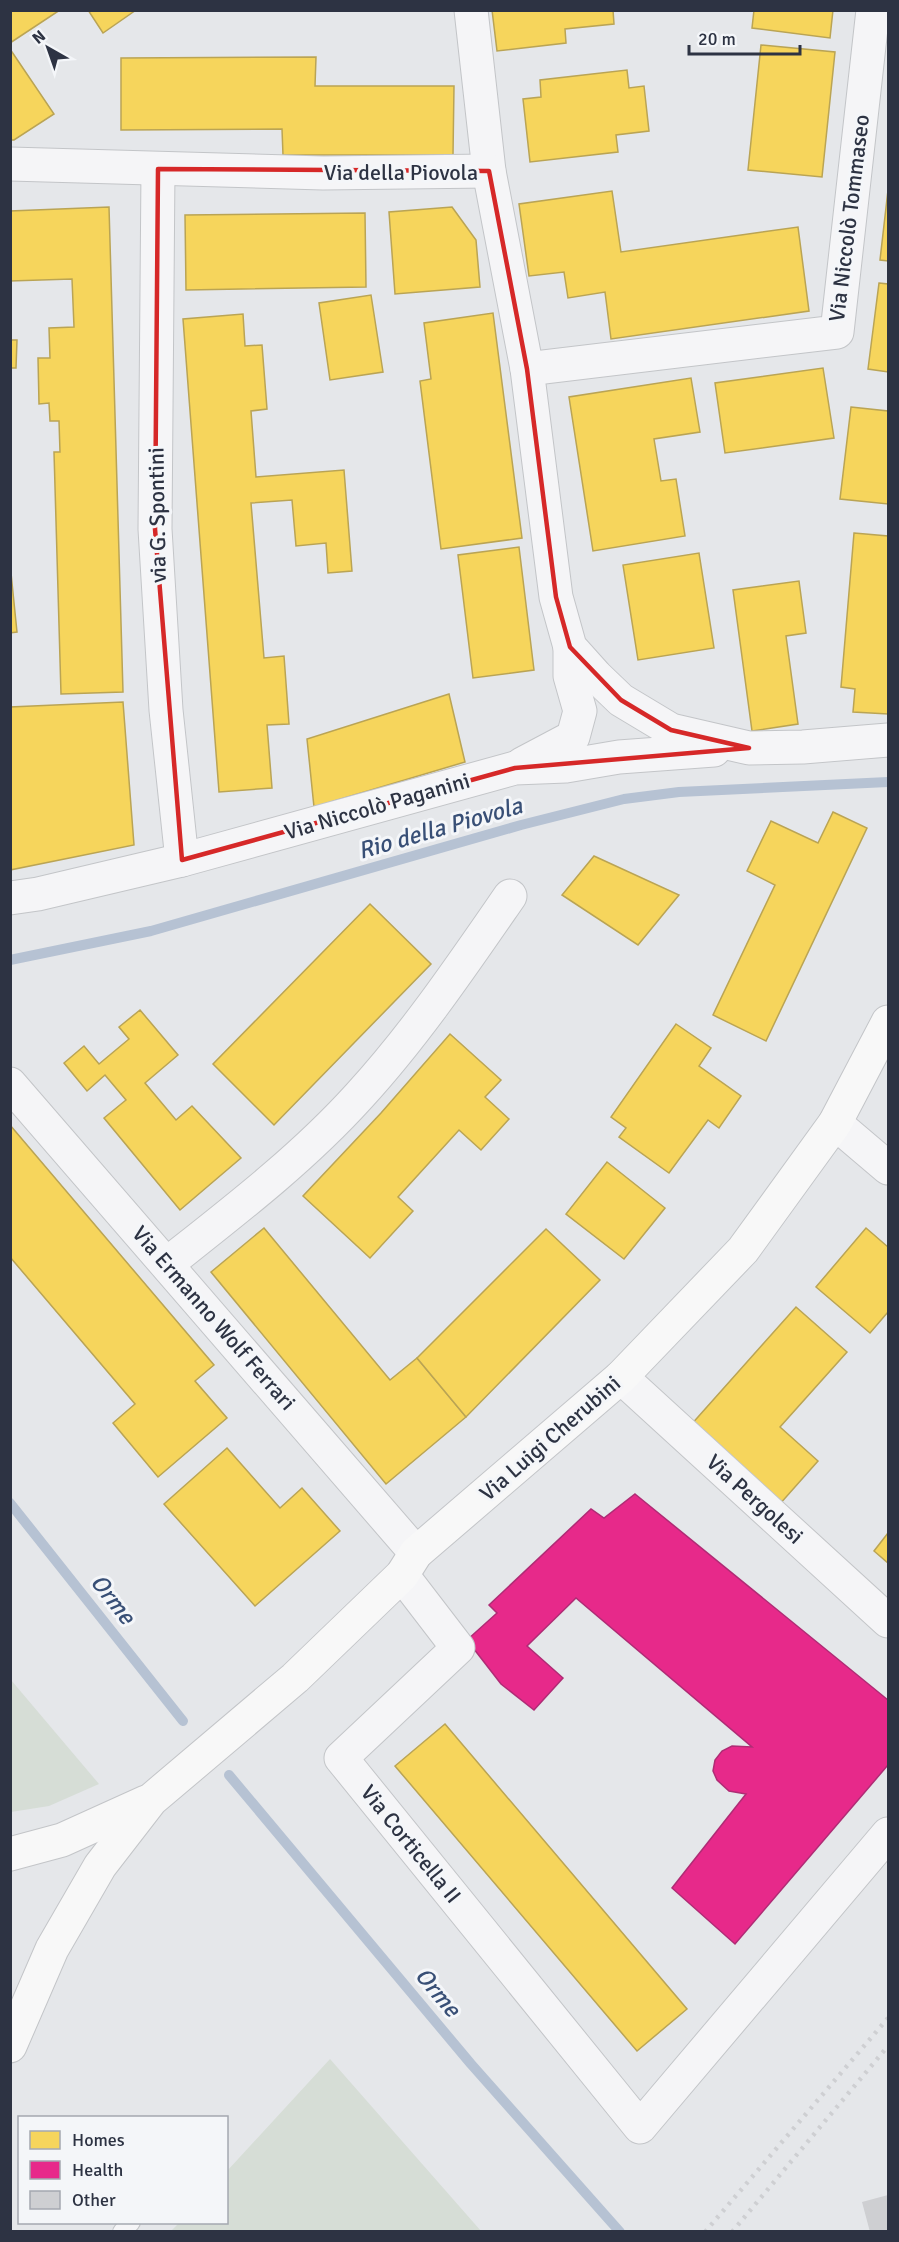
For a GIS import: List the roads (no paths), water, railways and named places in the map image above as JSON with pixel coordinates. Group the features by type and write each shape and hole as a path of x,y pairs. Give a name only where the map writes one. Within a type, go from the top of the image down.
{"main road":[{"name":"Via Luigi Cherubini","path":"151,1800 295,1678 409,1564 621,1377 743,1250 835,1123 888,1022"},
{"path":"10,1854 62,1840 151,1800"},
{"path":"10,2046 57,1940 100,1866 151,1800"}],"street":[{"path":"471,10 489,171"},
{"name":"Via Niccolò Tommaseo","path":"527,369 837,332 873,10"},
{"name":"Via della Piovola","path":"10,164 323,172 489,171 527,369 556,597 570,647 570,676 580,711 573,737 515,768"},
{"name":"via G. Spontini","path":"158,169 155,529 166,710 182,860"},
{"name":"Via della Piovola","path":"570,647 621,700 670,730 748,748 803,747 888,740"},
{"name":"Via Niccolò Paganini","path":"10,898 38,894 182,860 515,768 566,766 619,758 748,748"},
{"path":"167,1264 273,1179 359,1096 426,1015 510,896"},
{"name":"Via Ermanno Wolf Ferrari","path":"10,1084 167,1264 409,1564"},
{"path":"835,1123 888,1168"},
{"name":"Via Pergolesi","path":"621,1377 888,1621"},
{"name":"Via Corticella II","path":"409,1564 458,1648 341,1758 640,2127 888,1834"}],"waterway":[{"name":"Rio della Piovola","path":"10,960 151,931 521,825 624,799 679,792 888,782"},
{"name":"Orme","path":"10,1503 183,1721"},
{"name":"Orme","path":"229,1775 471,2064 620,2232"}],"railway":[{"path":"705,2232 888,2018"},
{"path":"732,2232 888,2046"}]}
